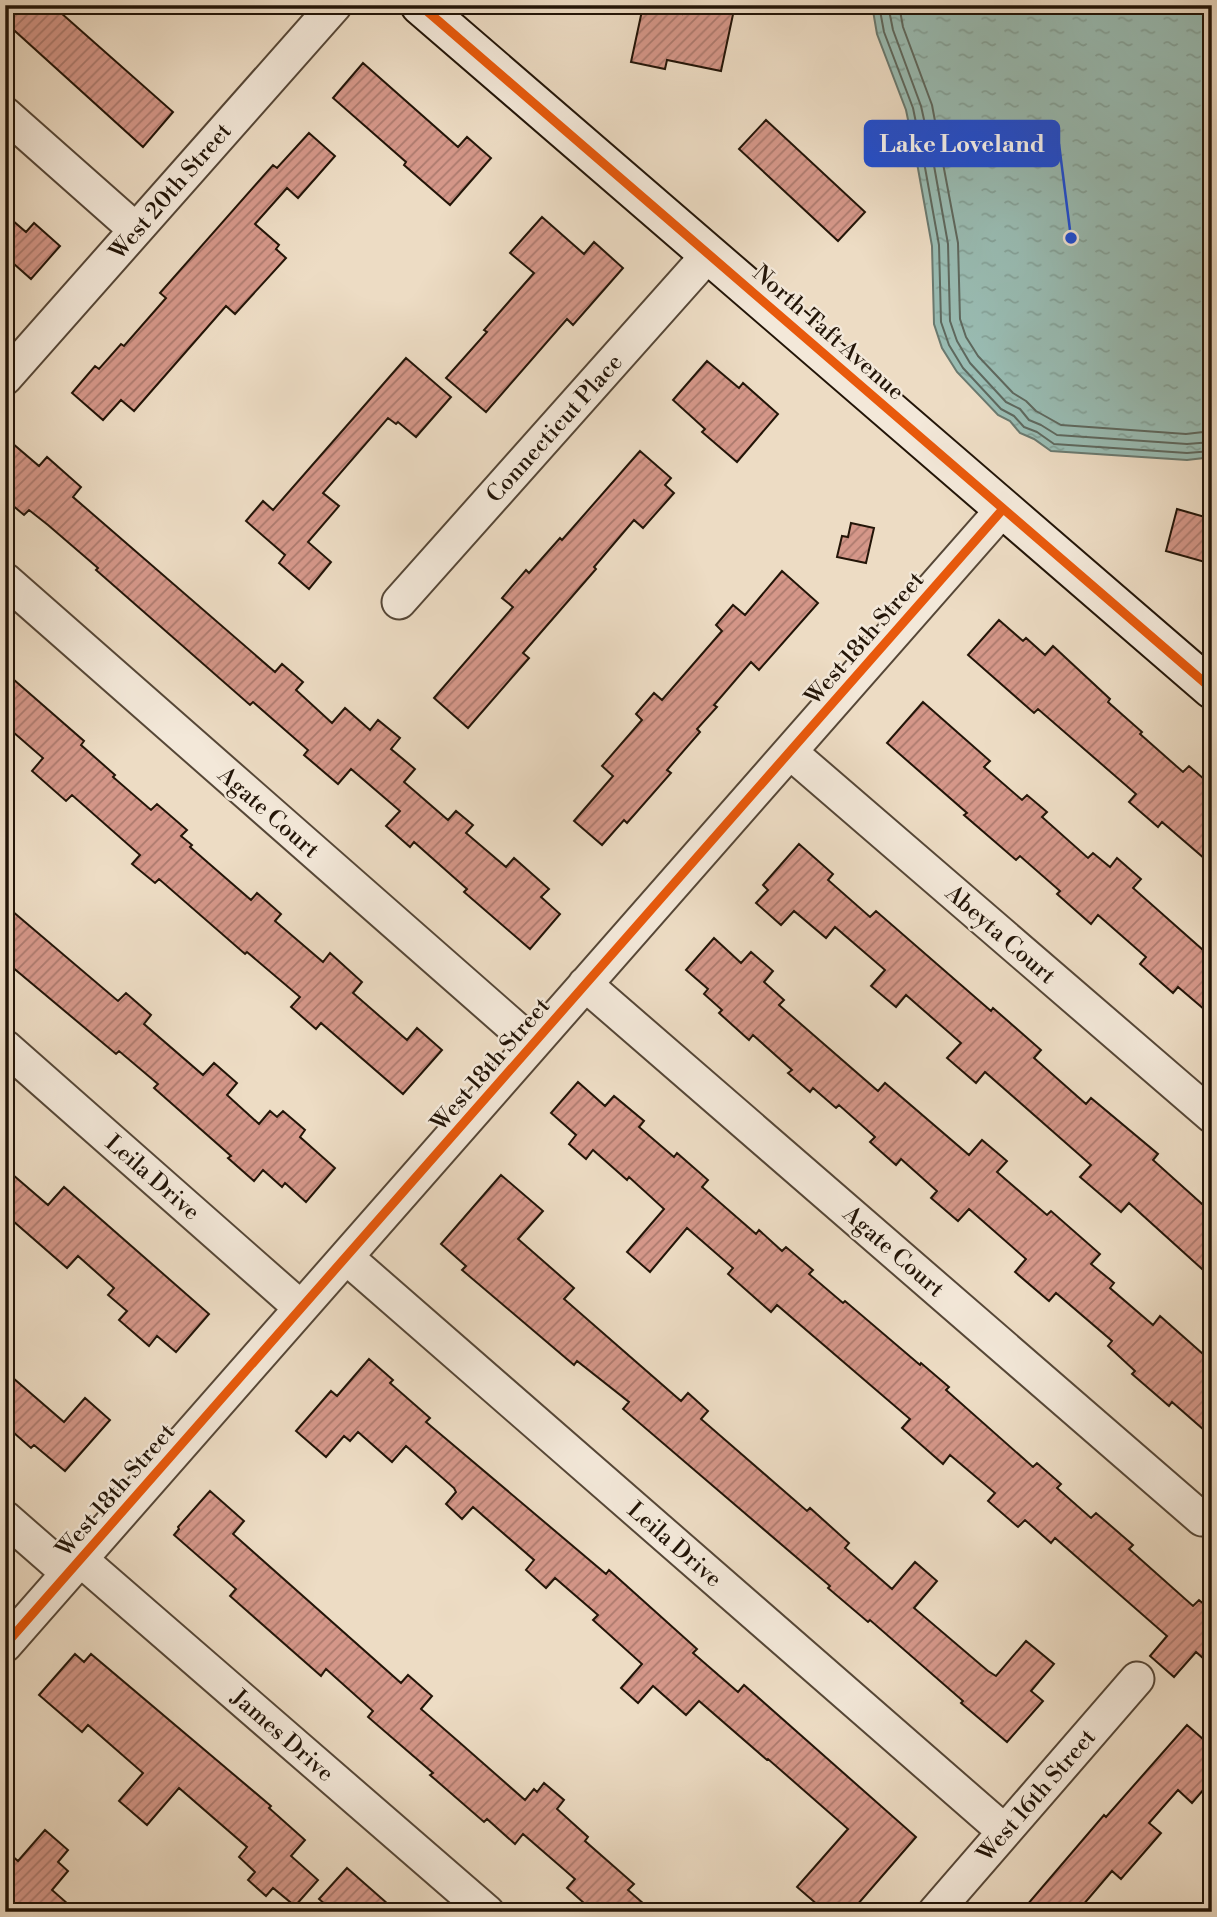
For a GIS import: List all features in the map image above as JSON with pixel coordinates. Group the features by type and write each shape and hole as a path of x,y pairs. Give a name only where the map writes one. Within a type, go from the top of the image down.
{"main road":[{"name":"North Taft Avenue","path":"420,5 1212,689"}],"street":[{"name":"West 20th Street","path":"5,378 335,5"},
{"path":"5,114 136,230"},
{"name":"Connecticut Place","path":"399,602 709,254"},
{"name":"West 18th Street","path":"5,1644 1003,509"},
{"name":"Agate Court","path":"5,580 533,1044"},
{"name":"Abeyta Court","path":"790,752 1212,1116"},
{"name":"Agate Court","path":"585,984 1202,1519"},
{"name":"Leila Drive","path":"5,1047 301,1308"},
{"name":"Leila Drive","path":"346,1257 1004,1831"},
{"name":"James Drive","path":"5,1518 74,1566 487,1912"},
{"name":"West 16th Street","path":"935,1912 1137,1679"}],"water":[{"path":"872,5 1212,5 1212,457 1187,460 1051,451 1020,433 1010,421 998,415 957,372 942,348 934,324 932,246 917,163 906,110 877,34"}],"building":[{"path":"5,5 52,5 173,112 143,147 5,22"},
{"path":"684,5 735,5 721,71 667,60 665,69 631,62 643,6 682,14"},
{"path":"363,63 458,147 467,137 491,158 450,205 333,98"},
{"path":"766,120 865,212 838,241 739,149"},
{"path":"309,133 335,156 298,198 287,188 255,224 279,245 276,249 286,258 235,314 226,306 134,411 121,400 103,420 72,393 95,366 99,369 121,344 124,346 166,298 160,293 273,165 277,168"},
{"path":"5,214 26,232 34,223 60,246 31,279 5,256"},
{"path":"542,217 584,254 594,242 623,268 573,325 567,319 486,412 446,378 534,273 510,253"},
{"path":"406,358 451,397 416,437 398,422 396,424 388,418 323,493 339,506 308,542 331,562 309,589 279,563 285,555 246,521 263,501 273,510"},
{"path":"707,361 739,388 743,383 778,414 737,462 702,432 705,429 673,400"},
{"path":"5,437 39,466 47,457 81,487 73,497 275,672 282,664 303,682 296,690 332,723 345,708 370,730 378,720 400,738 391,749 415,769 404,782 448,820 456,811 473,825 466,833 506,867 514,858 549,889 541,897 560,914 530,949 464,892 467,889 414,842 410,847 386,826 400,811 351,769 338,784 304,755 308,750 253,702 250,705 48,525 29,510 24,515 5,499"},
{"path":"640,451 671,478 665,485 674,493 643,528 634,520 594,567 596,569 523,653 529,658 468,728 434,698 513,607 502,598 526,570 529,573 560,538 562,540"},
{"path":"1177,509 1212,519 1212,564 1166,551"},
{"path":"851,523 874,528 866,563 837,557 842,536 848,537"},
{"path":"782,571 818,603 759,670 751,662 714,705 717,707 697,729 700,732 667,770 671,773 627,823 624,820 602,845 574,821 613,776 602,766 642,720 636,714 654,693 662,700 722,631 716,625 733,605 745,615"},
{"path":"999,620 1023,641 1026,638 1045,655 1053,646 1110,699 1108,702 1142,732 1140,734 1183,772 1189,766 1212,786 1212,865 1162,822 1158,827 1129,802 1136,794 1038,709 1034,713 968,655"},
{"path":"5,672 84,741 81,745 151,810 157,804 187,830 181,836 192,845 190,847 251,900 257,893 281,914 275,921 323,962 330,953 362,982 353,993 407,1040 417,1028 442,1050 403,1094 321,1023 316,1029 291,1007 300,997 247,952 245,954 159,879 155,883 132,864 140,855 72,795 66,801 32,771 43,758 5,725"},
{"path":"923,702 990,761 984,767 1022,800 1027,795 1047,812 1042,817 1088,858 1093,853 1110,867 1117,858 1141,879 1133,888 1212,958 1212,1016 1178,987 1173,993 1140,964 1146,957 1098,915 1091,924 1057,894 1060,891 1020,856 1016,860 887,743"},
{"path":"799,844 833,874 828,880 870,917 876,911 991,1011 993,1008 1041,1050 1034,1058 1086,1104 1091,1098 1158,1154 1153,1160 1212,1213 1212,1278 1129,1203 1121,1212 1080,1177 1091,1165 985,1072 976,1083 947,1058 961,1043 906,995 896,1007 871,986 885,970 835,927 826,938 794,911 781,925 756,903 768,890 763,885"},
{"path":"5,905 118,1001 126,993 151,1015 144,1024 203,1075 214,1063 237,1083 227,1095 259,1124 270,1111 277,1117 283,1111 305,1130 300,1137 335,1168 306,1202 285,1183 282,1187 263,1170 254,1181 228,1158 231,1156 154,1088 158,1084 119,1051 116,1054 5,961"},
{"path":"714,938 741,963 751,952 773,971 764,982 784,1000 779,1005 878,1091 885,1083 969,1155 982,1140 1007,1161 997,1172 1047,1215 1051,1211 1100,1254 1091,1264 1114,1283 1110,1288 1153,1325 1160,1316 1212,1362 1212,1437 1172,1402 1169,1406 1132,1374 1135,1371 1108,1346 1112,1341 1056,1293 1049,1301 1015,1272 1026,1259 969,1209 958,1221 931,1198 937,1191 901,1159 896,1165 870,1142 875,1137 839,1105 836,1108 813,1088 810,1092 788,1073 792,1070 753,1035 749,1040 719,1013 722,1010 704,994 708,989 686,970"},
{"path":"578,1082 605,1106 614,1096 644,1121 639,1127 674,1157 677,1153 708,1180 702,1187 756,1234 759,1230 782,1251 786,1247 813,1270 809,1274 949,1387 946,1390 1033,1467 1037,1463 1061,1484 1057,1488 1091,1518 1096,1513 1133,1545 1129,1549 1193,1606 1199,1600 1212,1611 1212,1666 1196,1652 1174,1677 1150,1656 1167,1636 1055,1538 1051,1543 1025,1520 1018,1527 988,1501 995,1493 950,1455 943,1464 902,1428 910,1419 777,1305 771,1312 728,1274 733,1268 687,1228 650,1272 627,1252 664,1209 629,1177 627,1180 593,1150 586,1159 569,1144 576,1135 551,1113"},
{"path":"5,1168 48,1205 64,1187 209,1314 176,1352 157,1336 149,1346 119,1320 127,1311 108,1295 114,1288 78,1256 67,1268 5,1214"},
{"path":"501,1175 543,1211 518,1239 574,1288 564,1299 681,1401 688,1393 708,1411 701,1419 807,1511 810,1508 849,1543 845,1548 892,1589 915,1562 937,1581 914,1608 996,1676 1026,1641 1054,1664 1031,1691 1043,1701 1007,1742 870,1620 868,1622 828,1588 830,1586 623,1409 629,1402 577,1361 574,1365 462,1270 466,1266 441,1244"},
{"path":"369,1359 393,1380 390,1383 430,1418 426,1422 606,1574 609,1570 697,1649 693,1653 738,1692 744,1685 916,1837 851,1912 826,1912 797,1887 848,1829 768,1759 699,1701 686,1715 653,1686 638,1703 621,1688 642,1664 593,1620 598,1615 555,1578 546,1588 526,1570 534,1560 473,1507 462,1519 446,1504 456,1492 454,1488 406,1446 392,1462 358,1432 350,1441 344,1436 326,1457 296,1431 331,1391 337,1396"},
{"path":"5,1371 64,1422 85,1398 110,1420 65,1471 34,1445 31,1448 5,1425"},
{"path":"210,1491 244,1521 233,1534 401,1683 408,1675 432,1696 421,1709 525,1800 534,1789 537,1792 544,1783 564,1800 557,1809 588,1837 585,1841 634,1884 628,1890 653,1912 594,1912 567,1888 575,1879 523,1834 515,1844 487,1819 484,1822 430,1775 433,1773 368,1717 373,1711 326,1669 321,1676 230,1596 236,1589 174,1535"},
{"path":"75,1654 84,1662 91,1654 271,1806 269,1808 305,1840 291,1856 318,1880 295,1906 273,1888 266,1896 248,1880 255,1872 239,1857 247,1847 179,1788 147,1825 119,1801 143,1773 88,1725 82,1732 39,1695"},
{"path":"1187,1725 1212,1747 1212,1780 1192,1803 1178,1790 1149,1823 1161,1833 1121,1879 1112,1871 1077,1912 1021,1912 1104,1815 1106,1817"},
{"path":"45,1830 68,1850 58,1862 68,1871 52,1890 77,1912 5,1912 5,1850 18,1861"},
{"path":"347,1868 397,1912 334,1912 319,1899"}],"cycle path":[{"path":"420,5 1212,689"},
{"path":"5,1645 1003,509"}],"place":[{"name":"Lake Loveland","path":"1071,238"}]}
